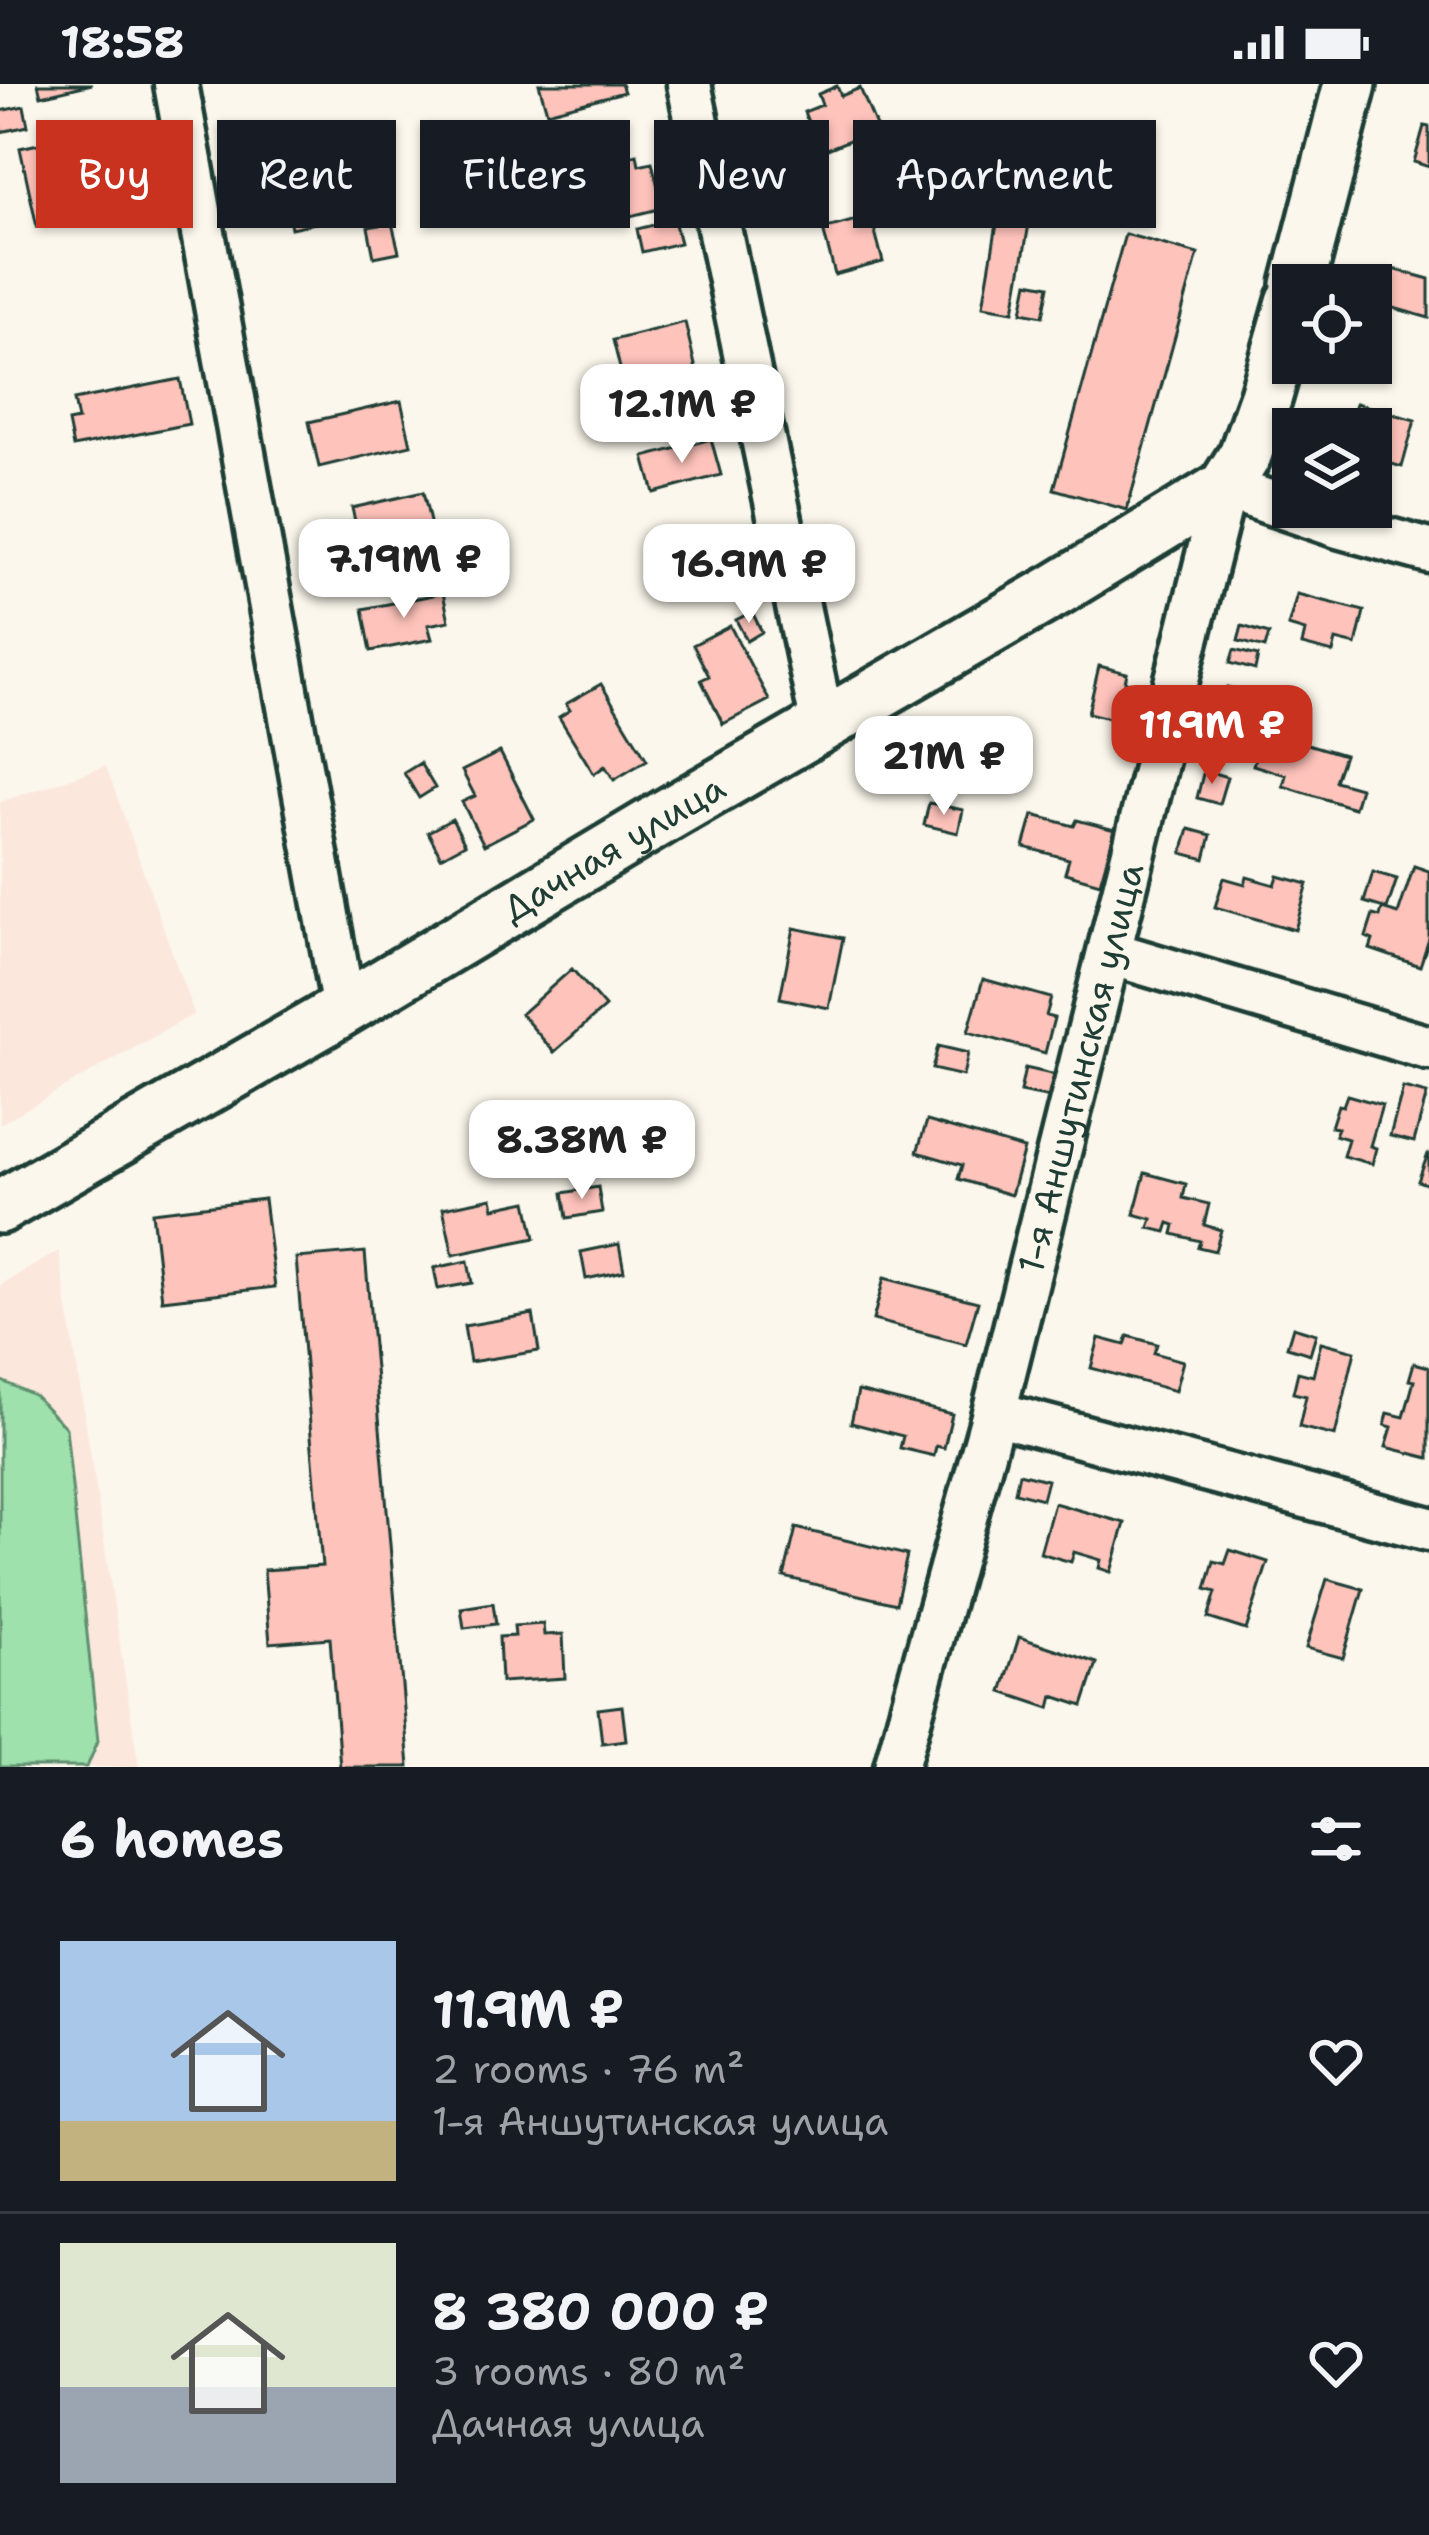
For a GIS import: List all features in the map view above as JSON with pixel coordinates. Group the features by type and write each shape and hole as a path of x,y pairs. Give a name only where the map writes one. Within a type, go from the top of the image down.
{"street":[{"path":"176,84 344,1009"},
{"path":"689,84 823,727"},
{"path":"1303,264 1350,84"},
{"name":"1-я Аншутинская улица","path":"896,1767 994,1413 1225,488 1245,454 1272,368"},
{"path":"1225,488 1429,550"},
{"name":"Дачная улица","path":"0,1207 1225,488"},
{"path":"1111,953 1429,1048"},
{"path":"994,1413 1429,1529"}],"shaded area":[{"path":"106,766 194,1014 0,1124 0,802"},
{"path":"59,1251 139,1767 0,1767 0,1285"}],"green space":[{"path":"0,1380 35,1396 66,1428 98,1741 87,1767 0,1767"}],"building":[{"path":"38,84 92,84 41,96"},
{"path":"539,84 621,84 624,92 547,112"},
{"path":"837,86 841,96 860,88 873,120 853,120 853,139 829,148 829,120 807,120 804,112 822,105 818,94"},
{"path":"24,106 28,126 1,132 0,111"},
{"path":"1424,126 1429,127 1429,167 1414,162"},
{"path":"36,145 36,222 20,148"},
{"path":"637,154 639,165 652,162 654,210 630,216 630,156"},
{"path":"853,221 853,228 874,228 883,262 835,275 823,229"},
{"path":"654,225 676,228 680,243 642,252 637,229"},
{"path":"368,228 393,228 399,252 374,257"},
{"path":"996,228 1028,228 1014,311 983,306"},
{"path":"1125,234 1198,254 1127,510 1054,489"},
{"path":"1393,269 1429,279 1429,318 1392,308"},
{"path":"1028,282 1049,286 1043,316 1022,312"},
{"path":"685,322 697,374 650,385 647,374 623,380 613,340"},
{"path":"180,379 189,424 73,447 68,422 78,420 74,400"},
{"path":"401,401 411,445 319,467 309,422"},
{"path":"1392,413 1415,420 1402,467 1392,464"},
{"path":"711,439 721,475 654,493 644,457"},
{"path":"423,492 437,552 346,572 336,525 355,521 352,508"},
{"path":"443,593 449,621 428,625 432,639 371,651 363,609"},
{"path":"1297,594 1364,611 1356,645 1336,640 1333,653 1302,645 1305,631 1288,626"},
{"path":"752,612 762,632 747,641 736,620"},
{"path":"730,626 769,700 723,724 701,680 709,676 693,645"},
{"path":"1242,626 1269,634 1265,648 1238,641"},
{"path":"1234,650 1258,656 1255,670 1230,663"},
{"path":"1099,666 1127,673 1125,682 1160,690 1152,721 1115,712 1113,719 1088,713"},
{"path":"601,684 647,760 614,780 605,766 594,774 559,717 570,710 566,704"},
{"path":"1227,687 1257,696 1252,713 1222,704"},
{"path":"937,729 953,754 922,774 906,749"},
{"path":"1264,731 1344,755 1335,781 1360,788 1354,808 1283,786 1286,775 1253,765"},
{"path":"500,752 534,819 484,845 462,802 475,796 462,771"},
{"path":"420,763 435,788 419,798 404,773"},
{"path":"1204,770 1227,777 1219,804 1197,798"},
{"path":"929,803 963,810 958,833 924,825"},
{"path":"1033,815 1115,830 1100,883 1065,873 1069,859 1024,847"},
{"path":"452,819 465,844 441,857 428,832"},
{"path":"1189,829 1211,835 1205,859 1182,853"},
{"path":"1414,866 1429,871 1429,939 1420,966 1370,949 1373,940 1366,937 1373,915 1380,917 1382,909 1398,914"},
{"path":"1373,872 1397,879 1387,909 1364,902"},
{"path":"1278,876 1308,884 1295,930 1215,907 1224,878 1245,884 1247,877 1275,885"},
{"path":"794,928 843,938 829,1008 780,998"},
{"path":"572,969 605,1007 554,1052 521,1014"},
{"path":"983,979 1051,998 1046,1016 1054,1018 1045,1053 968,1032"},
{"path":"938,1046 968,1053 963,1076 932,1069"},
{"path":"1025,1068 1056,1075 1051,1098 1020,1092"},
{"path":"1403,1088 1427,1094 1414,1142 1390,1136"},
{"path":"1347,1095 1382,1105 1370,1146 1376,1148 1372,1164 1343,1156 1348,1139 1335,1135 1338,1128 1331,1127"},
{"path":"927,1121 1024,1149 1011,1195 958,1179 962,1165 917,1152"},
{"path":"1429,1154 1429,1185 1418,1181"},
{"path":"1145,1173 1186,1184 1183,1198 1209,1204 1204,1225 1221,1230 1215,1251 1198,1247 1200,1241 1173,1234 1175,1225 1169,1223 1166,1232 1149,1228 1152,1219 1134,1214"},
{"path":"598,1187 602,1212 567,1218 563,1193"},
{"path":"492,1198 494,1208 527,1201 535,1238 453,1255 443,1208"},
{"path":"264,1199 275,1287 162,1300 152,1212"},
{"path":"619,1244 624,1271 586,1279 581,1252"},
{"path":"365,1252 409,1767 340,1767 330,1638 270,1643 264,1570 322,1566 296,1258"},
{"path":"468,1261 472,1283 438,1289 434,1268"},
{"path":"884,1278 978,1302 966,1344 873,1320"},
{"path":"533,1314 539,1351 470,1362 464,1326"},
{"path":"1293,1327 1316,1334 1310,1354 1287,1347"},
{"path":"1128,1336 1157,1344 1154,1353 1183,1361 1175,1391 1091,1368 1099,1338 1125,1345"},
{"path":"1321,1342 1355,1351 1335,1436 1299,1427 1306,1396 1293,1393 1298,1372 1313,1376"},
{"path":"1414,1363 1429,1367 1429,1458 1386,1447 1392,1427 1385,1425 1388,1413 1404,1417"},
{"path":"858,1391 952,1414 944,1448 936,1446 934,1456 900,1448 903,1436 851,1423"},
{"path":"1019,1473 1047,1480 1042,1499 1015,1492"},
{"path":"1054,1503 1125,1523 1111,1572 1099,1568 1101,1560 1074,1552 1071,1562 1040,1553"},
{"path":"796,1528 907,1555 896,1604 784,1577"},
{"path":"1230,1550 1268,1562 1246,1630 1208,1618 1216,1592 1206,1589 1214,1561 1225,1564"},
{"path":"1327,1579 1363,1589 1343,1658 1306,1648"},
{"path":"493,1603 496,1624 464,1628 461,1608"},
{"path":"543,1624 544,1635 563,1634 565,1678 501,1682 499,1637 515,1636 514,1626"},
{"path":"1019,1637 1097,1663 1083,1706 1053,1696 1050,1708 1002,1692"},
{"path":"622,1706 626,1740 602,1743 598,1709"}]}
